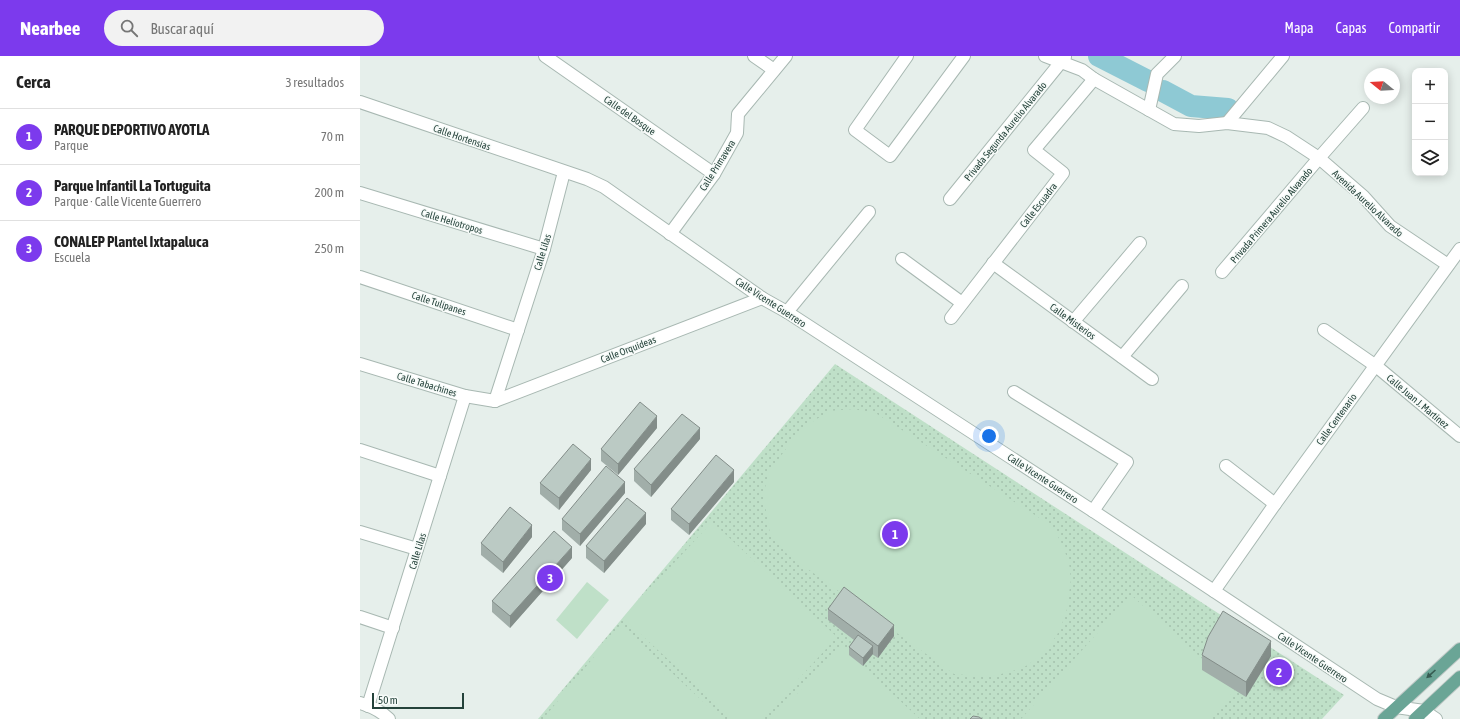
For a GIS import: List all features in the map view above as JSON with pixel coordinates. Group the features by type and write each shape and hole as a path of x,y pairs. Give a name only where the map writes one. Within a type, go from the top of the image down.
{"main road":[{"path":"1384,719 1460,648"},
{"path":"1415,719 1460,677"}],"street":[{"name":"Calle del Bosque","path":"545,56 714,174"},
{"path":"754,56 774,70"},
{"name":"Calle Primavera","path":"670,234 714,174 737,133 738,114 786,56"},
{"path":"907,56 855,130 890,156 964,56"},
{"name":"Avenida Aurelio Alvarado","path":"1045,56 1063,59 1094,79 1174,124 1199,126 1226,123 1268,128 1287,137 1319,158 1363,196 1390,226 1448,266"},
{"path":"1149,110 1157,74 1175,56"},
{"path":"1226,123 1283,56"},
{"name":"Privada Segunda Aurelio Alvarado","path":"950,199 1063,59"},
{"name":"Calle Escuadra","path":"993,263 1063,173 1034,150 1094,79"},
{"name":"Calle Hortensias","path":"360,102 564,172"},
{"name":"Privada Primera Aurelio Alvarado","path":"1222,272 1363,108"},
{"name":"Calle Vicente Guerrero","path":"564,172 587,179 604,187 762,298 787,312 1093,511 1377,699 1396,707 1424,711"},
{"name":"Calle Lilas","path":"495,400 544,249 564,172"},
{"name":"Calle Heliotropos","path":"360,193 544,249"},
{"path":"787,312 869,212"},
{"path":"1074,322 1140,243"},
{"name":"Calle Centenario","path":"1214,591 1275,504 1460,249"},
{"path":"902,259 962,303"},
{"path":"951,318 993,263"},
{"name":"Calle Misterios","path":"993,263 1152,379"},
{"name":"Calle Tulipanes","path":"360,277 518,330"},
{"path":"1122,357 1182,286"},
{"name":"Calle Orquídeas","path":"495,400 762,298"},
{"name":"Calle Juan J. Martínez","path":"1324,330 1376,366 1460,436"},
{"name":"Calle Tabachines","path":"360,364 466,396 495,400"},
{"path":"1014,392 1127,462 1093,511"},
{"name":"Calle Lilas","path":"364,704 393,628 466,396"},
{"path":"360,450 440,476"},
{"path":"1226,466 1275,504"},
{"path":"360,532 418,549"},
{"path":"360,618 393,628"},
{"path":"364,704 384,714 389,719"},
{"path":"1424,711 1436,719"}],"green space":[{"path":"835,364 1344,695 1322,719 538,719"},
{"path":"854,409 877,414 1052,526 1062,544 1069,563 1071,579 1067,609 1060,630 1048,648 1028,665 990,677 954,674 787,554 770,533 765,505 765,488 769,472 791,442 809,424 829,411"},
{"path":"712,522 837,637 762,719 733,719 623,618"},
{"path":"587,582 609,600 577,639 556,620"},
{"path":"1131,595 1236,689 1209,719 1021,719"},
{"path":"620,625 722,719 543,719"},
{"path":"840,646 920,719 768,719 791,694 794,697"}],"building":[{"path":"640,402 657,416 618,464 601,449"},
{"path":"682,414 700,428 651,485 634,469"},
{"path":"573,444 591,459 559,498 540,483"},
{"path":"716,455 734,470 689,524 671,509"},
{"path":"606,466 625,482 580,534 562,519"},
{"path":"627,498 646,513 604,561 586,546"},
{"path":"510,507 532,525 503,562 481,543"},
{"path":"554,531 572,547 510,616 492,601"},
{"path":"844,587 894,625 878,646 828,609"},
{"path":"1223,611 1271,641 1246,682 1202,655 1208,637"},
{"path":"858,635 873,646 863,658 849,647"},
{"path":"973,716 979,717 982,719 970,719"}],"waterway":[{"path":"1099,56 1148,81"},
{"path":"1163,91 1191,106 1228,109"}],"place":[{"name":"PARQUE DEPORTIVO AYOTLA","path":"895,534"},
{"name":"CONALEP Plantel Ixtapaluca","path":"550,578"},
{"name":"Parque Infantil La Tortuguita","path":"1279,672"}]}
